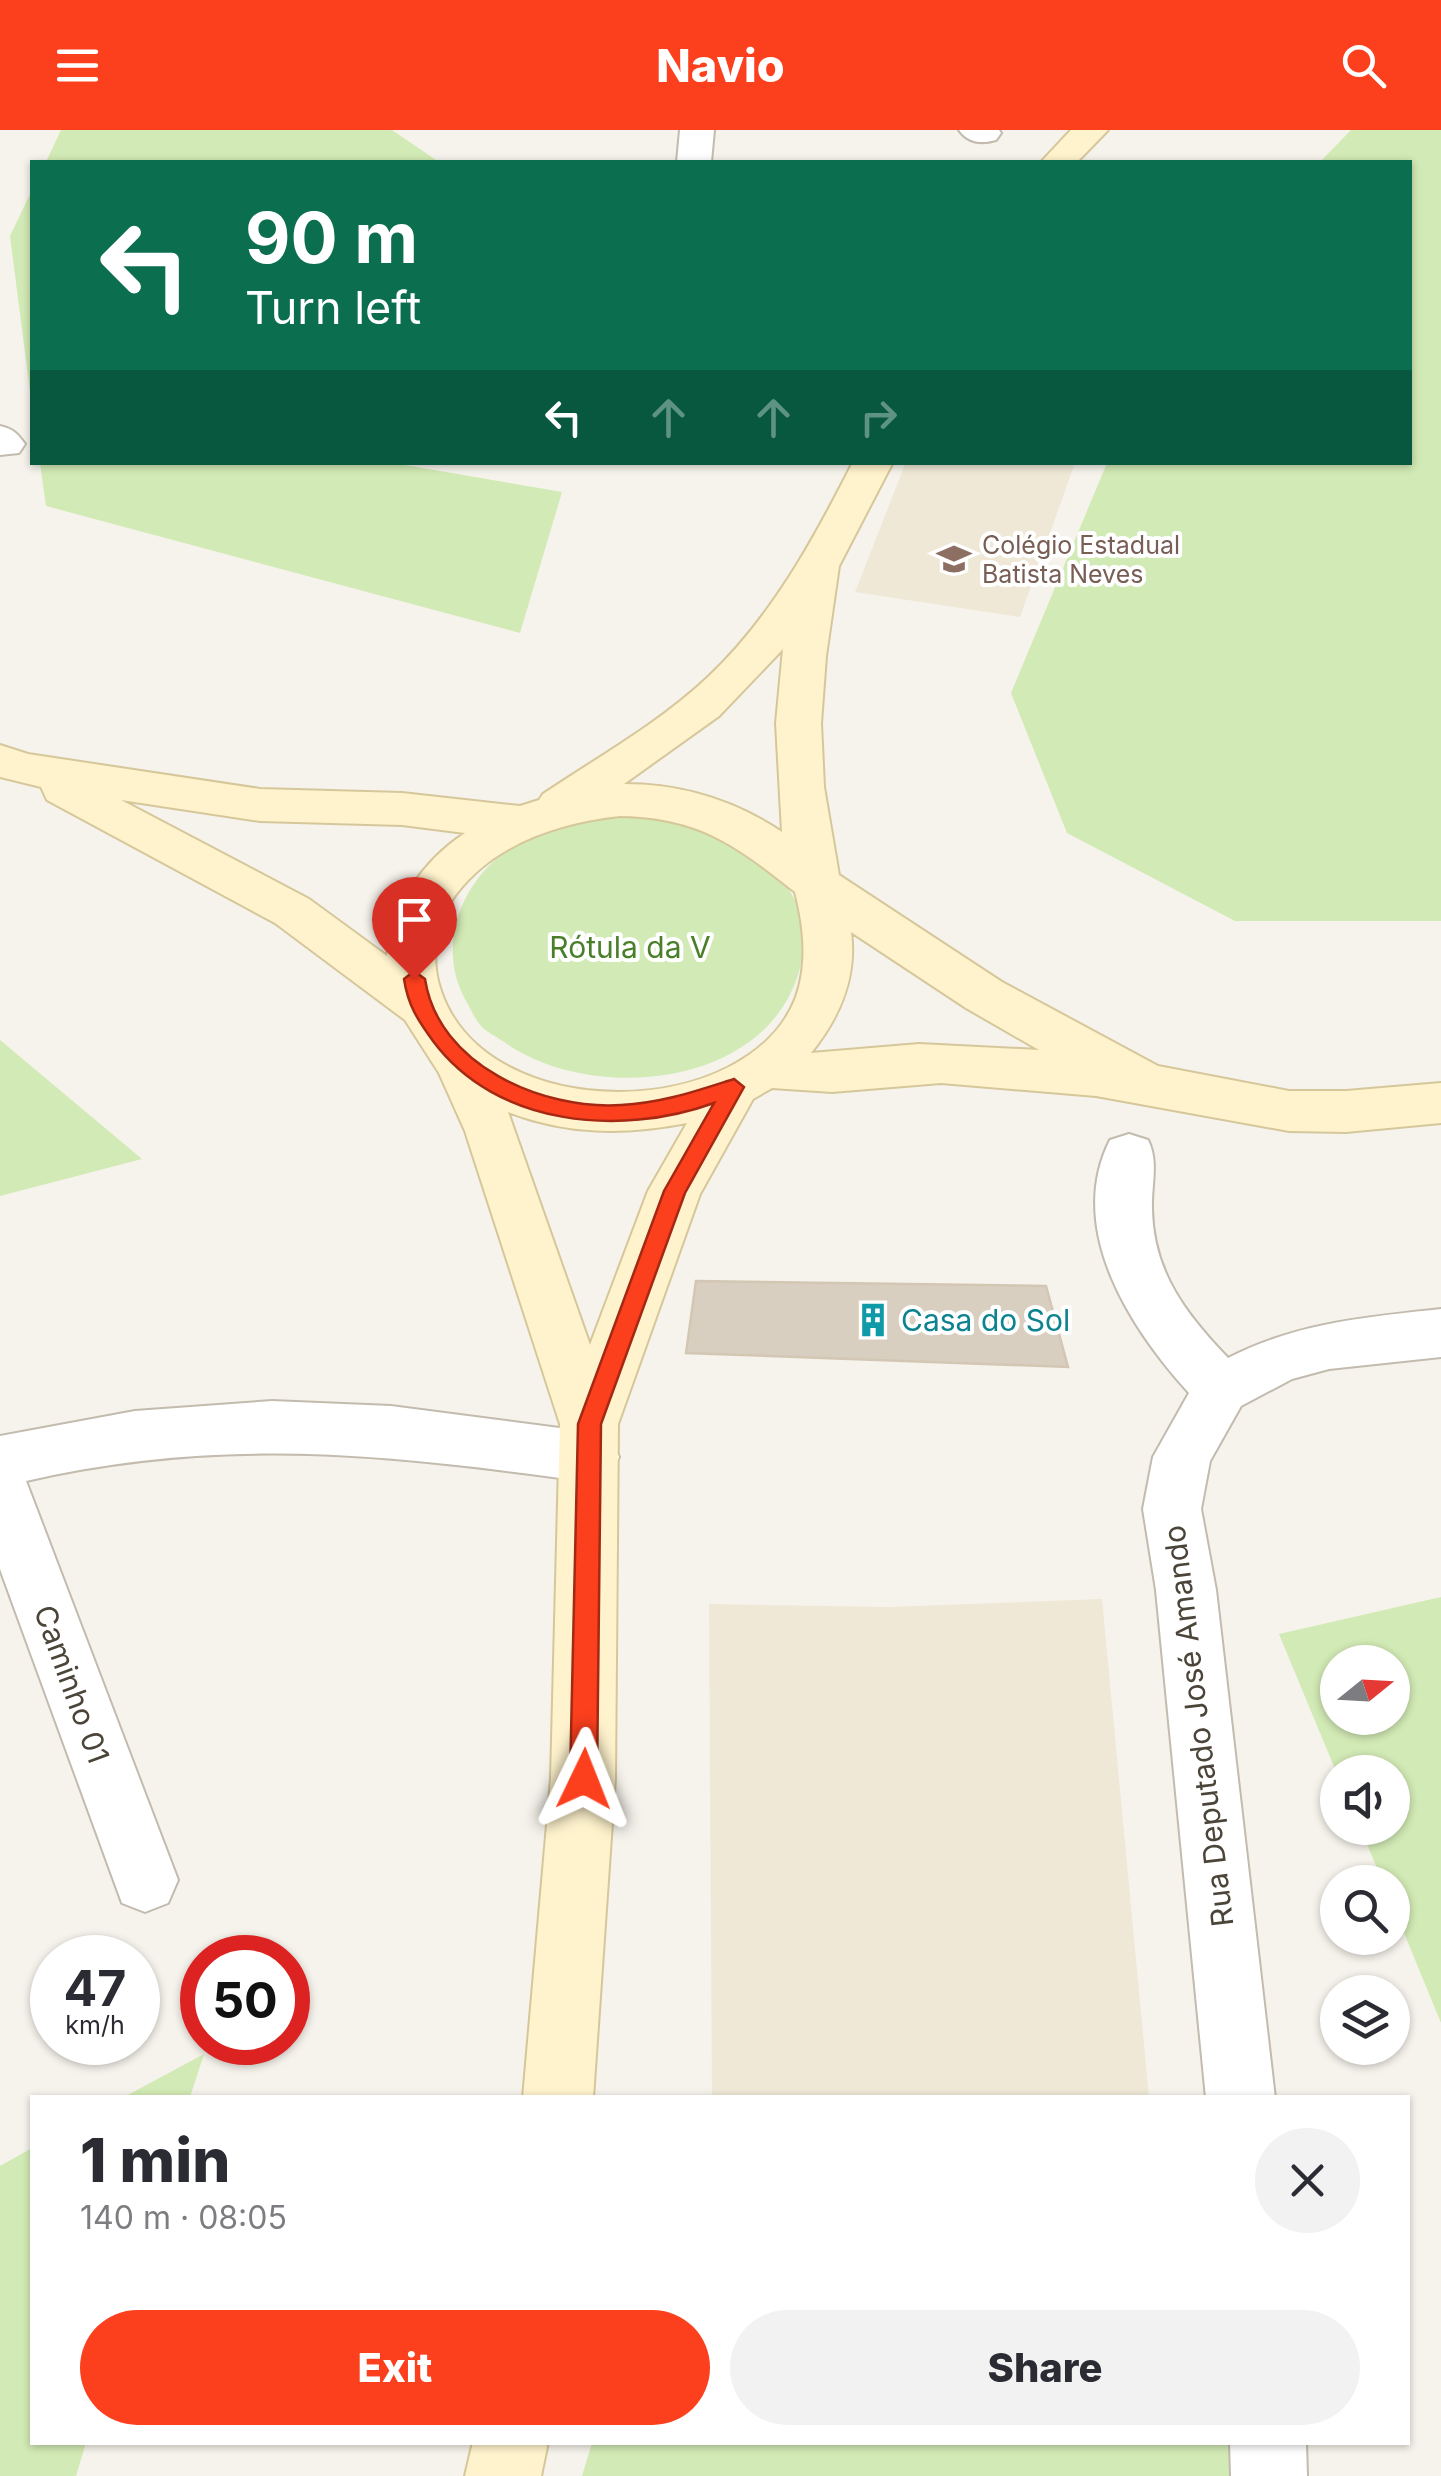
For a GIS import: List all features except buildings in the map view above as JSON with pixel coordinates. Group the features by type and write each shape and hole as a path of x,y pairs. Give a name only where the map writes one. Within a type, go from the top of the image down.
{"main road":[{"path":"1060,160 1091,130"},
{"path":"418,1006 410,952 426,900 464,855 535,816 718,692 747,664 819,568 871,465"},
{"path":"558,2095 584,1779 590,1441 675,1191 750,1077 809,1021 829,969 829,929 810,856 799,742 805,644 819,568"},
{"path":"12,765 260,805 535,816 630,800 705,812 770,844 821,889 983,994 1148,1085"},
{"path":"12,765 292,911 418,1006 459,1060 491,1131 590,1441"},
{"path":"459,1060 503,1090 573,1110 618,1114 678,1107 750,1077 938,1063 1148,1085 1216,1102 1290,1111 1384,1110 1441,1103"},
{"path":"504,2476 510,2445"}],"street":[{"path":"694,160 697,130"},
{"path":"1129,1155 1123,1211 1131,1269 1177,1342 1221,1390 1278,1359 1329,1345 1441,1334"},
{"name":"Rua Deputado José Amando","path":"1221,1390 1182,1457 1172,1509 1186,1590 1242,2095"},
{"path":"0,1461 65,1445 152,1432 240,1426 590,1441"},
{"name":"Caminho 01","path":"0,1488 144,1880"},
{"path":"1268,2445 1269,2476"}],"shaded area":[{"name":"Colégio Estadual Batista Neves","path":"905,465 1074,465 1020,617 855,592"},
{"path":"1102,1599 1149,2095 712,2095 709,1604 890,1607"}],"green space":[{"path":"61,130 392,130 436,160 47,160"},
{"path":"1351,130 1441,130 1441,921 1235,921 1067,833 1011,693 1106,465 1412,465 1412,160 1322,160"},
{"path":"30,194 30,391 10,236"},
{"path":"40,465 405,465 562,492 520,633 46,506"},
{"name":"Rótula da V","path":"647,814 699,824 737,840 788,888 799,909 804,944 800,968 782,1008 754,1039 717,1060 675,1073 631,1078 586,1074 544,1063 487,1031 466,1001 456,978 453,954 461,908 473,886 506,851 542,832 586,820"},
{"path":"0,1040 142,1159 0,1196"},
{"path":"1441,1597 1441,2023 1410,1947 1410,1865 1376,1865 1367,1845 1410,1845 1410,1755 1329,1755 1321,1735 1410,1735 1410,1645 1320,1645 1320,1733 1279,1634"},
{"path":"184,2065 200,2065 191,2095 128,2095"},
{"path":"30,2149 30,2445 85,2445 76,2476 0,2476 0,2166"},
{"path":"591,2445 1233,2445 1231,2476 582,2476"}],"place":[{"name":"Colégio Estadual Batista Neves","path":"954,559"},
{"name":"Casa do Sol","path":"873,1320"}],"route":[{"path":"414,979 418,1006 459,1060 503,1090 558,1108 618,1114 678,1107 734,1087 675,1191 590,1424 584,1779"}]}
